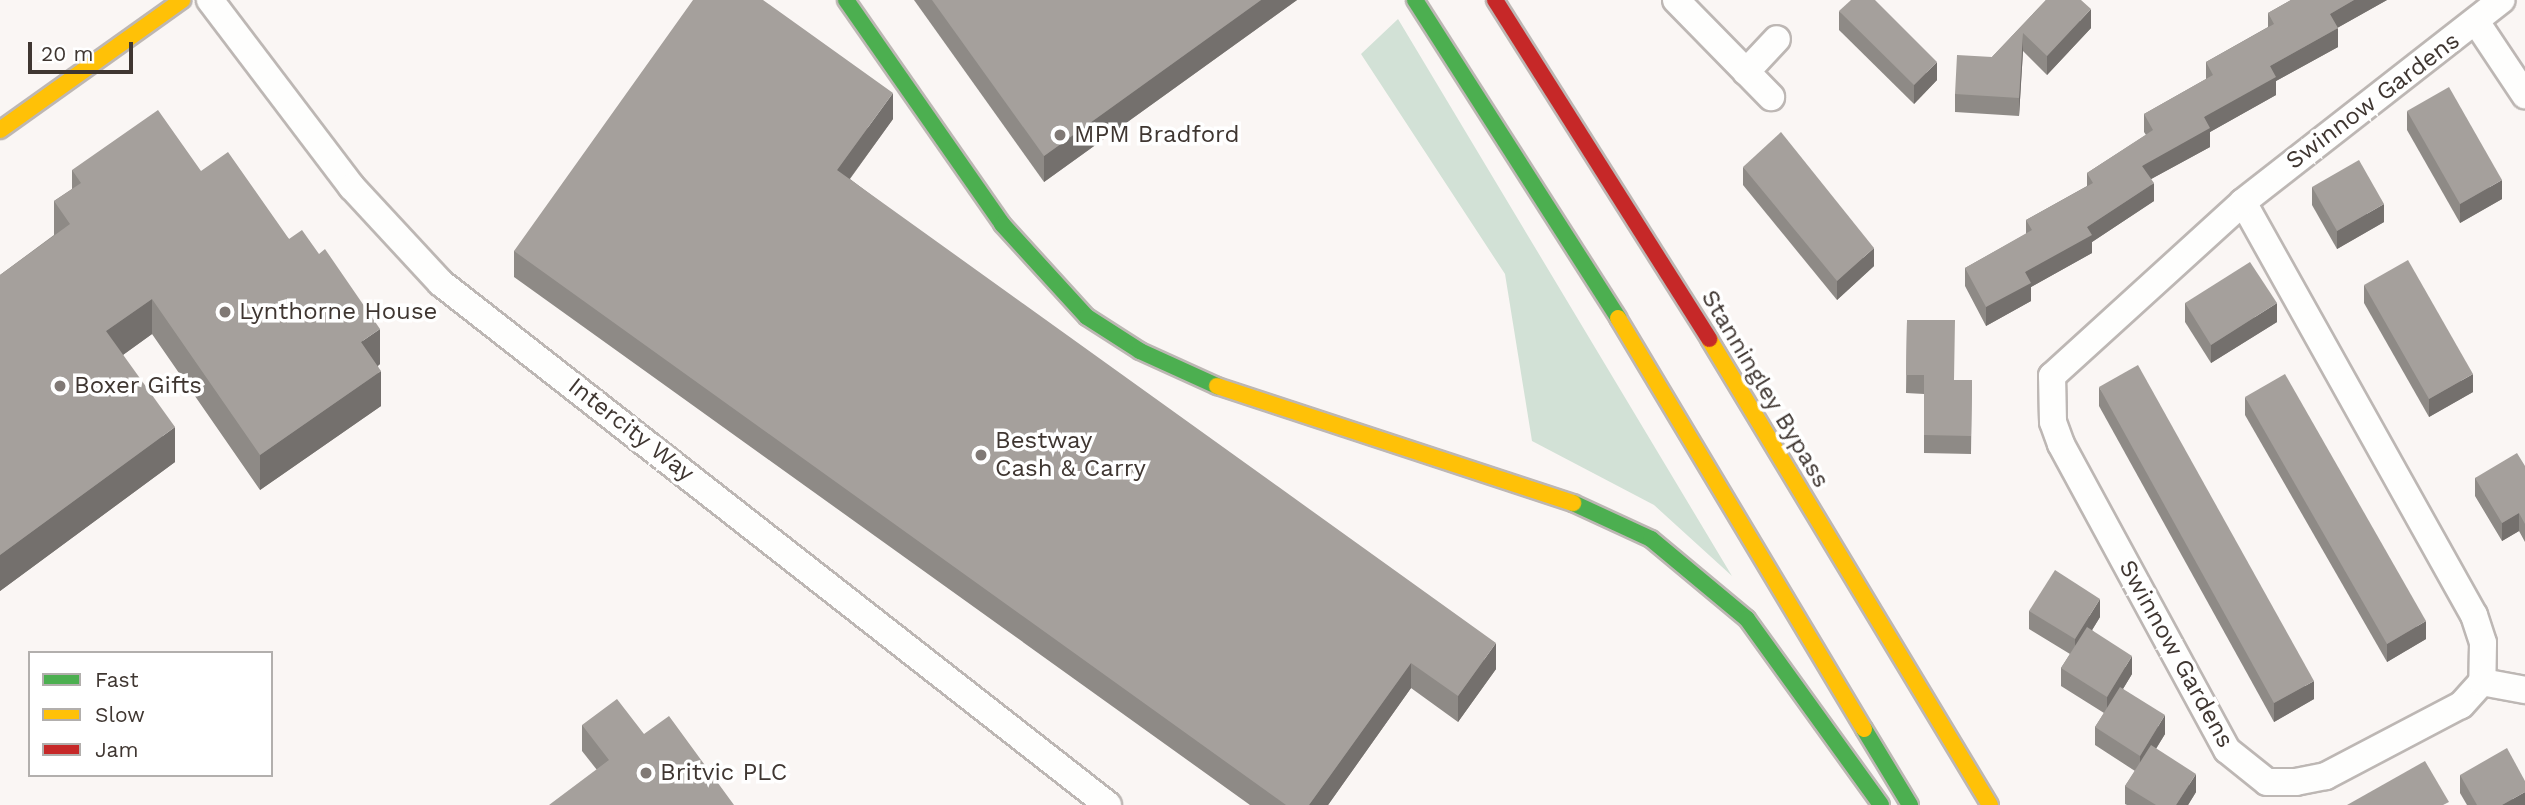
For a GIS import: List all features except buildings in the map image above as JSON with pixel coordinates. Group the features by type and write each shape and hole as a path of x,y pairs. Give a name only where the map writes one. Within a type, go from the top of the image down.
{"main road":[{"path":"0,130 182,0"},
{"path":"846,0 1002,224 1087,317 1140,351 1227,391 1546,489 1651,539 1747,619 1881,805"},
{"path":"1415,0 1573,244 1910,805"},
{"name":"Stanningley Bypass","path":"1495,0 1636,219 1990,805"}],"street":[{"name":"Intercity Way","path":"209,0 352,187 441,283 1108,805"},
{"path":"1676,0 1771,97"},
{"name":"Swinnow Gardens","path":"2482,682 2461,705 2326,776 2267,782 2245,769 2227,750 2061,444 2050,397 2058,367 2243,202 2477,23 2502,0"},
{"path":"2477,23 2525,95"},
{"path":"1746,72 1777,38"},
{"path":"2243,202 2474,615 2483,643 2482,682 2525,690"}],"shaded area":[{"path":"1398,19 1732,576 1654,505 1532,441 1505,274 1361,54"}],"traffic: fast":[{"path":"846,0 1002,224 1087,317 1140,351 1217,386"},
{"path":"1415,0 1618,318"},
{"path":"1573,503 1651,539 1747,619 1881,805"},
{"path":"1864,729 1910,805"}],"traffic: slow":[{"path":"0,130 182,0"},
{"path":"1618,318 1864,729"},
{"path":"1709,339 1990,805"},
{"path":"1217,386 1573,503"}],"traffic: jam":[{"path":"1495,0 1709,339"}],"place":[{"name":"MPM Bradford","path":"1060,135"},
{"name":"Lynthorne House","path":"225,312"},
{"name":"Boxer Gifts","path":"60,386"},
{"name":"Bestway Cash & Carry","path":"981,455"},
{"name":"Britvic PLC","path":"646,773"}]}
